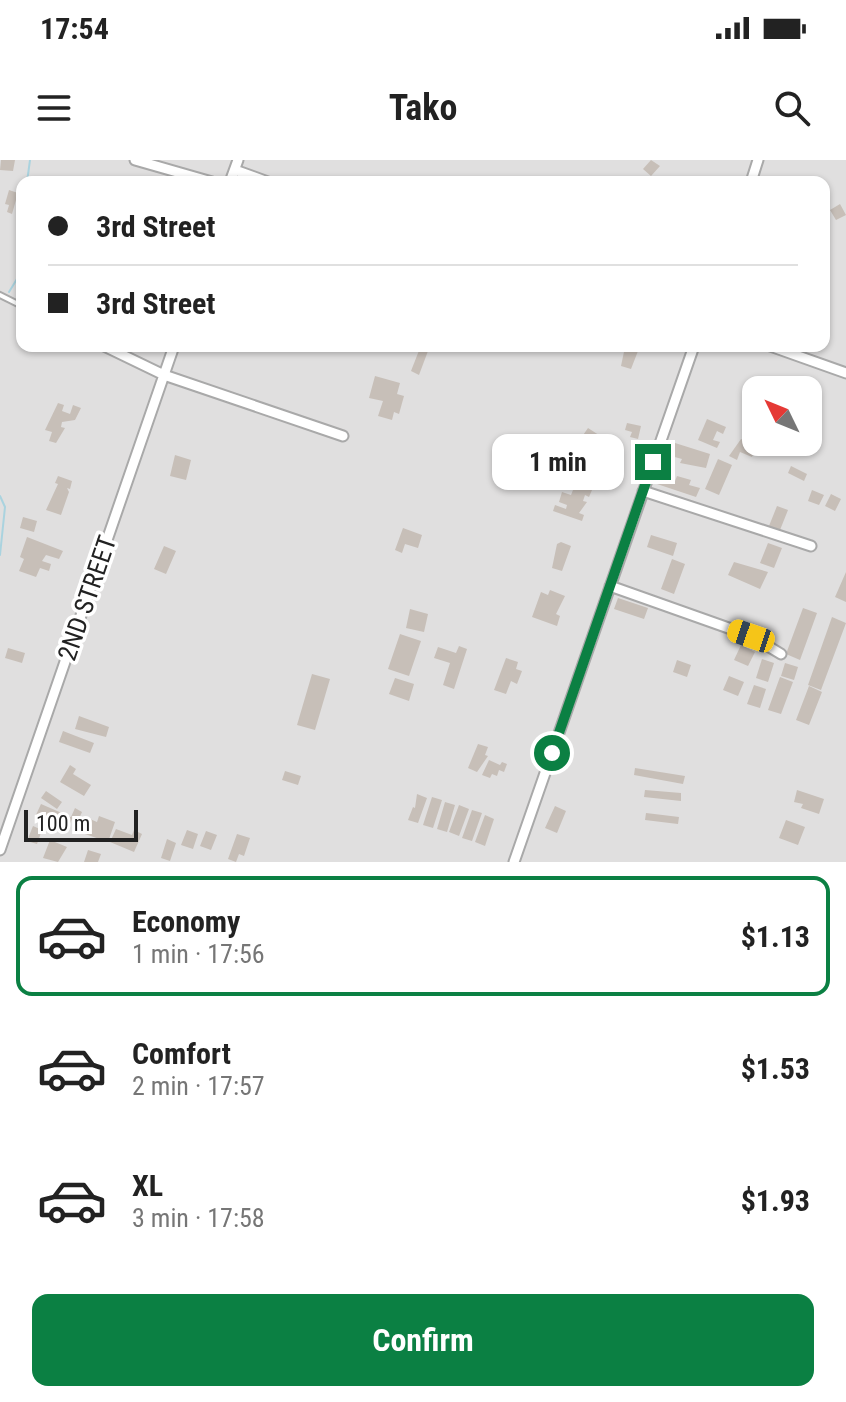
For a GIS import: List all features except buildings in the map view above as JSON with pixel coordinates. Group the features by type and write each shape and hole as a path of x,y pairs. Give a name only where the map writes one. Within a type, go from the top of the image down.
{"street":[{"path":"135,160 191,176"},
{"path":"236,165 257,176"},
{"path":"116,352 164,375 343,436"},
{"name":"2ND STREET","path":"0,850 172,352"},
{"path":"514,862 692,352"},
{"path":"787,352 846,373"},
{"path":"643,491 811,546"},
{"path":"610,586 751,636 781,654"}],"shaded area":[{"path":"0,160 846,160 846,862 0,862"}],"waterway":[{"path":"28,176 30,160"},
{"path":"9,292 16,281"},
{"path":"0,496 5,507 0,555"}],"route":[{"path":"552,753 653,462"}]}
